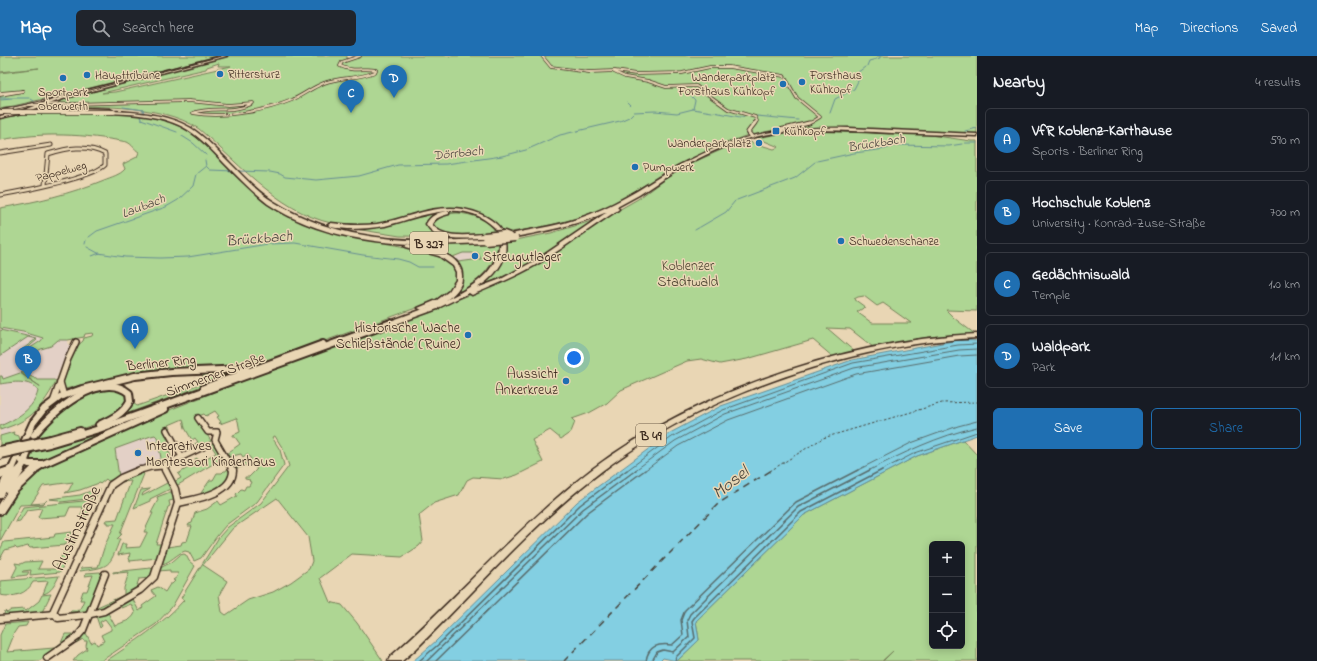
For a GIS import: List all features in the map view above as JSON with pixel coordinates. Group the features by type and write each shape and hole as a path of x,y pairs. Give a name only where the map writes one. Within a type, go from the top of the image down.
{"highway":[{"name":"B 327","path":"0,110 39,113 114,112 158,118 175,123 190,130 202,139 250,181 282,205 320,222 360,233 402,238 450,240 513,236 561,230 616,209 641,194 663,177"},
{"name":"B 327","path":"0,110 113,110 167,118 182,123 199,133 270,202 296,217 329,229 372,238 435,243 485,238"},
{"name":"B 327","path":"513,236 585,219 621,204 663,177"},
{"path":"436,307 489,286 522,270 555,251 590,225 616,209"},
{"path":"320,222 353,227 373,226 423,212 446,210 477,214 497,226 503,237 503,249 499,262 487,277 478,284 436,307"},
{"path":"422,308 455,295 475,283 490,269 499,249 498,232 494,227 482,219 468,214 454,212 442,214 431,220 429,227 440,234 485,238"},
{"path":"372,238 432,251 448,258 455,265 459,277 455,288 442,298 422,308"}],"main road":[{"path":"0,117 41,104 226,56"},
{"name":"B 327","path":"663,177 702,156 752,136 781,132 837,129 977,135"},
{"name":"B 49","path":"394,661 412,645 523,534 554,506 604,466 659,430 703,407 747,387 806,367 864,352 919,341 977,336"}],"street":[{"path":"41,104 52,105 103,102 189,101 228,105 253,103 249,106 232,109 200,111 193,113 204,114 246,112 290,100 325,83 352,79 376,71 373,69 347,70 340,66 342,62 360,56"},
{"path":"542,56 548,65 559,69 589,72 610,71 636,74 682,73 710,68 727,67 748,69 784,76 797,98 820,117 812,122 780,130 781,132"},
{"path":"610,71 625,77 668,88 690,85 698,86 728,109 755,117 757,121 748,132 752,136"},
{"path":"0,94 23,91 0,94"},
{"path":"0,110 41,104 56,100"},
{"path":"0,153 51,145"},
{"name":"Pappelweg","path":"0,195 45,185 88,174 101,168 106,163 105,154 100,151 90,149 71,149 48,154 45,185"},
{"name":"Simmerner Straße","path":"0,455 99,429 436,307"},
{"name":"Simmerner Straße","path":"0,450 50,442 422,308"},
{"path":"53,402 76,342"},
{"name":"Berliner Ring","path":"0,493 41,413 53,402 64,396 105,383 135,376 171,372 231,371 263,365"},
{"path":"60,382 64,396"},
{"name":"Berliner Ring","path":"30,436 53,413 81,396 92,391 108,387 120,388 128,391 131,396 127,407 118,415 100,425"},
{"path":"0,510 14,487 29,473 43,464 196,395"},
{"name":"Berliner Ring","path":"0,502 24,463 20,458 28,438 43,419 60,403 64,396"},
{"path":"178,503 210,495 226,485 233,476 233,469 215,440 217,432 208,432 198,418"},
{"path":"167,430 182,457"},
{"name":"Austinstraße","path":"52,614 112,485 122,477 147,468 163,466 203,447"},
{"path":"0,474 10,471 24,463 43,464"},
{"path":"0,619 52,614 55,614 58,618 90,615 104,611 116,605 146,585 154,577 178,503 175,489 163,466"},
{"path":"47,658 80,634 90,615 105,574"}],"shaded area":[{"path":"217,56 223,56 60,97 0,110 0,109"},
{"path":"463,253 478,253 481,259 458,262 455,260 456,257"},
{"path":"0,328 68,340 67,343 70,345 52,389 40,402 9,425 10,433 0,436"},
{"name":"Integratives Montessori Kinderhaus","path":"155,435 157,437 161,458 153,465 119,477 115,449"}],"green space":[{"name":"Sportpark Oberwerth","path":"0,56 217,56 105,85 0,109 0,73 39,68 0,72"},
{"path":"227,56 347,56 347,60 359,56 977,56 977,134 831,128 795,129 791,126 752,135 750,132 747,132 746,134 748,135 703,153 670,169 607,207 557,223 504,233 497,225 480,214 458,209 436,209 413,214 381,224 367,226 343,225 322,221 302,213 265,188 199,129 183,120 144,110 101,107 41,106 74,105 51,103","holes":["219,63 218,66 231,66 115,92 102,93 206,69 207,67"]},
{"path":"19,114 130,114 155,118 166,121 188,131 211,150 231,172 249,188 288,216 310,226 330,232 416,249 440,256 448,261 454,268 456,280 453,286 444,295 427,304 261,364 248,367 135,373 65,389 62,385 63,380 75,349 84,338 92,336 93,333 85,334 84,337 58,340 51,346 41,349 24,360 29,351 27,350 43,338 23,332 0,328 0,208 66,193 112,177 123,171 125,169 123,164 137,157 139,152 127,142 95,137 48,135 16,137 0,140 0,118"},
{"name":"Koblenzer Stadtwald","path":"816,131 923,134 977,141 977,311 946,310 975,334 924,338 873,347 850,329 827,328 855,352 833,357 813,340 747,359 720,364 701,359 687,361 621,390 607,403 589,413 572,419 575,422 571,432 561,439 550,430 532,440 543,462 517,475 504,479 473,477 467,480 459,495 434,503 419,515 423,541 419,546 402,557 352,554 320,578 330,602 342,605 357,623 383,661 106,661 157,625 184,600 181,598 219,537 228,527 261,503 289,466 283,449 275,436 272,437 280,450 284,465 257,502 226,525 201,558 194,561 189,552 185,551 168,562 162,564 167,547 181,545 182,542 187,541 192,526 188,526 192,523 195,513 207,509 218,501 221,505 237,496 236,494 241,489 244,490 246,486 249,486 251,482 249,481 250,480 245,479 245,477 249,477 257,469 255,468 257,465 251,463 236,469 233,465 236,463 238,465 250,461 251,459 247,454 243,457 241,454 228,457 229,454 226,454 240,444 235,437 233,437 233,435 240,432 236,418 220,424 219,423 221,422 217,417 219,416 215,411 206,416 204,414 196,417 211,441 195,449 193,445 198,442 195,438 192,440 185,428 183,419 169,425 171,428 169,429 167,426 164,427 169,436 166,438 170,438 164,444 173,459 165,463 153,465 161,458 157,437 155,435 151,436 115,449 119,477 108,481 106,479 100,484 99,483 80,490 65,493 69,490 73,482 43,486 31,504 44,503 20,505 0,541 0,514 5,503 33,472 152,417 287,363 499,284 498,283 519,273 594,224 638,199 669,176 694,162 737,143 746,141 774,149 779,147 757,138 784,133","holes":["864,296 877,306 883,303 911,323 872,323 857,312 865,307 854,299","277,498 308,537 312,561 309,569 291,582 273,592 248,600 226,615 222,612 219,595 227,581 203,565 233,528"]},
{"path":"451,210 465,212 440,214 427,226 433,232 456,237 400,236 355,229 418,214"},
{"path":"457,213 480,218 489,224 496,233 460,235 436,232 431,222 432,220 446,214"},
{"path":"595,220 548,253 513,272 476,288 492,274 501,263 504,257 505,242 551,233"},
{"path":"399,243 453,245 498,243 492,262 481,276 466,288 449,297 459,285 455,260 458,262 481,259 478,253 463,253 450,258 415,246"},
{"path":"0,330 36,338 37,340 25,350 23,349 36,339 28,337 0,356"},
{"path":"243,371 120,416 133,403 137,406 197,385 204,375 211,372"},
{"path":"22,372 38,380 56,381 46,398 34,413 21,422 0,430 0,426 24,413 33,403 38,391 35,387 21,382 0,384 0,376 2,376 3,379 20,373 41,387 21,373"},
{"path":"118,390 126,393 128,402 117,413 90,426 37,440 50,421 67,406 76,400 98,392"},
{"path":"152,413 48,459 34,462 28,458 31,453 76,440"},
{"path":"14,432 13,434 19,436 19,443 0,448 0,436"},
{"path":"963,440 977,455 977,661 883,661 893,651 882,661 677,661 699,640 696,621 804,515 917,456"},
{"path":"213,443 223,458 178,485 175,485 174,482 181,478 178,474 194,464 196,462 195,459 197,458 199,462 216,453 211,445 206,448 205,447"},
{"path":"226,464 231,470 227,481 209,494 202,495 201,493 210,480 213,480 217,473 226,471 228,468"},
{"path":"143,473 144,474 120,534 122,534 117,539 120,539 111,560 108,564 98,568 80,571 81,568 98,567 105,545 115,524 108,524 108,522 105,522 106,520 117,519 131,481 122,482 120,480"},
{"path":"169,482 172,488 150,499 150,501 134,508 141,490 150,489 143,493 142,496"},
{"path":"96,489 91,496 95,496 98,489 100,489 95,498 61,502 59,500 49,499 80,495"},
{"path":"173,492 174,500 169,501 170,506 168,507 156,544 162,544 157,558 130,561 130,553 118,555 122,544 126,544 125,548 140,547 147,533 144,532 153,513 151,513 158,500 157,497"},
{"path":"94,500 86,517 79,518 83,510 82,507 70,507 66,516 39,518 38,517 42,508 27,510 20,521 15,522 23,507"},
{"path":"72,532 70,538 77,538 76,540 68,541 65,545 30,548 28,546 17,549 15,547 5,550 0,559 0,550 4,542 54,537 55,534"},
{"path":"74,544 60,572 30,575 31,570 22,572 29,572 27,575 12,577 17,567 15,563 21,564 25,562 42,561 38,569 55,569 67,545"},
{"path":"184,554 195,566 172,607 156,624 101,661 73,661 78,655 87,649 87,641 84,641 83,639 76,643 75,640 85,631 91,643 95,641 97,645 104,641 101,635 111,630 111,627 105,619 100,622 102,626 100,628 96,616 108,613 115,626 129,620 135,613 131,604 121,608 121,605 132,598 139,611 143,608 142,606 156,596 151,590 158,587 165,592 170,584 175,581 173,580 177,577 178,573 170,573 170,570 158,571 160,568"},
{"path":"151,568 153,570 149,578 139,579 137,585 143,585 113,604 106,607 95,608 124,595 124,588 129,572 113,572"},
{"path":"100,572 103,575 88,611 70,612 71,610 80,609 84,600 80,600 83,591 87,591 93,575 85,576 86,573"},
{"path":"59,576 51,590 43,594 48,581 33,582 27,590 19,594 10,596 0,595 0,581"},
{"path":"51,594 41,614 3,617 5,611 7,613 11,610 24,609 26,611 39,601 42,595"},
{"path":"28,622 26,626 18,627 12,636 13,637 7,652 54,648 61,643 65,634 73,634 75,636 39,661 0,661 0,635 5,624"}],"water":[{"name":"Mosel","path":"958,340 977,341 977,435 917,456 804,515 696,621 699,640 677,661 663,658 660,661 413,661 436,641 577,502 670,433 721,406 852,360"}],"waterway":[{"path":"867,66 869,61 880,58 880,56"},
{"path":"857,77 857,73 865,67"},
{"path":"830,113 835,99 854,89 859,79"},
{"name":"Dörrbach","path":"692,97 695,100 693,109"},
{"name":"Laubach","path":"0,98 29,98"},
{"name":"Laubach","path":"0,100 12,99"},
{"path":"627,102 631,106"},
{"name":"Laubach","path":"123,107 144,110 140,117 141,119 177,132"},
{"name":"Dörrbach","path":"238,171 270,172 280,174 285,177 316,180 359,176 398,165 446,164 502,156 526,150 560,135 620,121 629,117 634,112 655,111 677,113 693,109"},
{"path":"693,109 712,112"},
{"path":"714,112 740,117 751,116"},
{"path":"757,116 798,120"},
{"path":"965,131 977,128"},
{"name":"Laubach","path":"182,136 193,143 206,155"},
{"name":"Brückbach","path":"965,143 977,143"},
{"name":"Brückbach","path":"817,161 854,153 885,149 897,145 949,146 962,144"},
{"name":"Laubach","path":"89,237 97,231 166,207 178,200 193,186 196,174 206,166 205,160"},
{"name":"Brückbach","path":"737,200 795,178 815,162"},
{"name":"Dörrbach","path":"207,167 210,170 234,171"},
{"name":"Brückbach","path":"695,230 726,212 735,201"},
{"name":"Laubach","path":"85,244 86,240"},
{"name":"Brückbach","path":"99,253 125,257 188,257 268,244 295,243 363,255 398,259 409,262 418,267 433,267"},
{"name":"Brückbach","path":"87,247 99,253"},
{"name":"Brückbach","path":"92,256 99,253"}],"ferry route":[{"path":"770,471 823,438 942,403 977,402"},
{"path":"564,661 719,503 772,470"}],"railway":[{"path":"0,110 90,90 221,56"}],"place":[{"name":"Rittersturz","path":"220,74"},
{"name":"Haupttribüne","path":"87,75"},
{"name":"Sportpark Oberwerth","path":"63,78"},
{"name":"Forsthaus Kühkopf","path":"802,82"},
{"name":"Wanderparkplatz Forsthaus Kühkopf","path":"783,84"},
{"name":"Waldpark","path":"394,98"},
{"name":"Gedächtniswald","path":"351,113"},
{"name":"Kühkopf","path":"776,131"},
{"name":"Wanderparkplatz","path":"759,143"},
{"name":"Pumpwerk","path":"635,167"},
{"name":"Schwedenschanze","path":"841,241"},
{"name":"Streugutlager","path":"475,256"},
{"name":"Historische 'Wache Schießstände' (Ruine)","path":"468,335"},
{"name":"VfR Koblenz-Karthause","path":"135,349"},
{"name":"Hochschule Koblenz","path":"28,379"},
{"name":"Aussicht Ankerkreuz","path":"566,381"},
{"name":"Integratives Montessori Kinderhaus","path":"138,453"}]}
